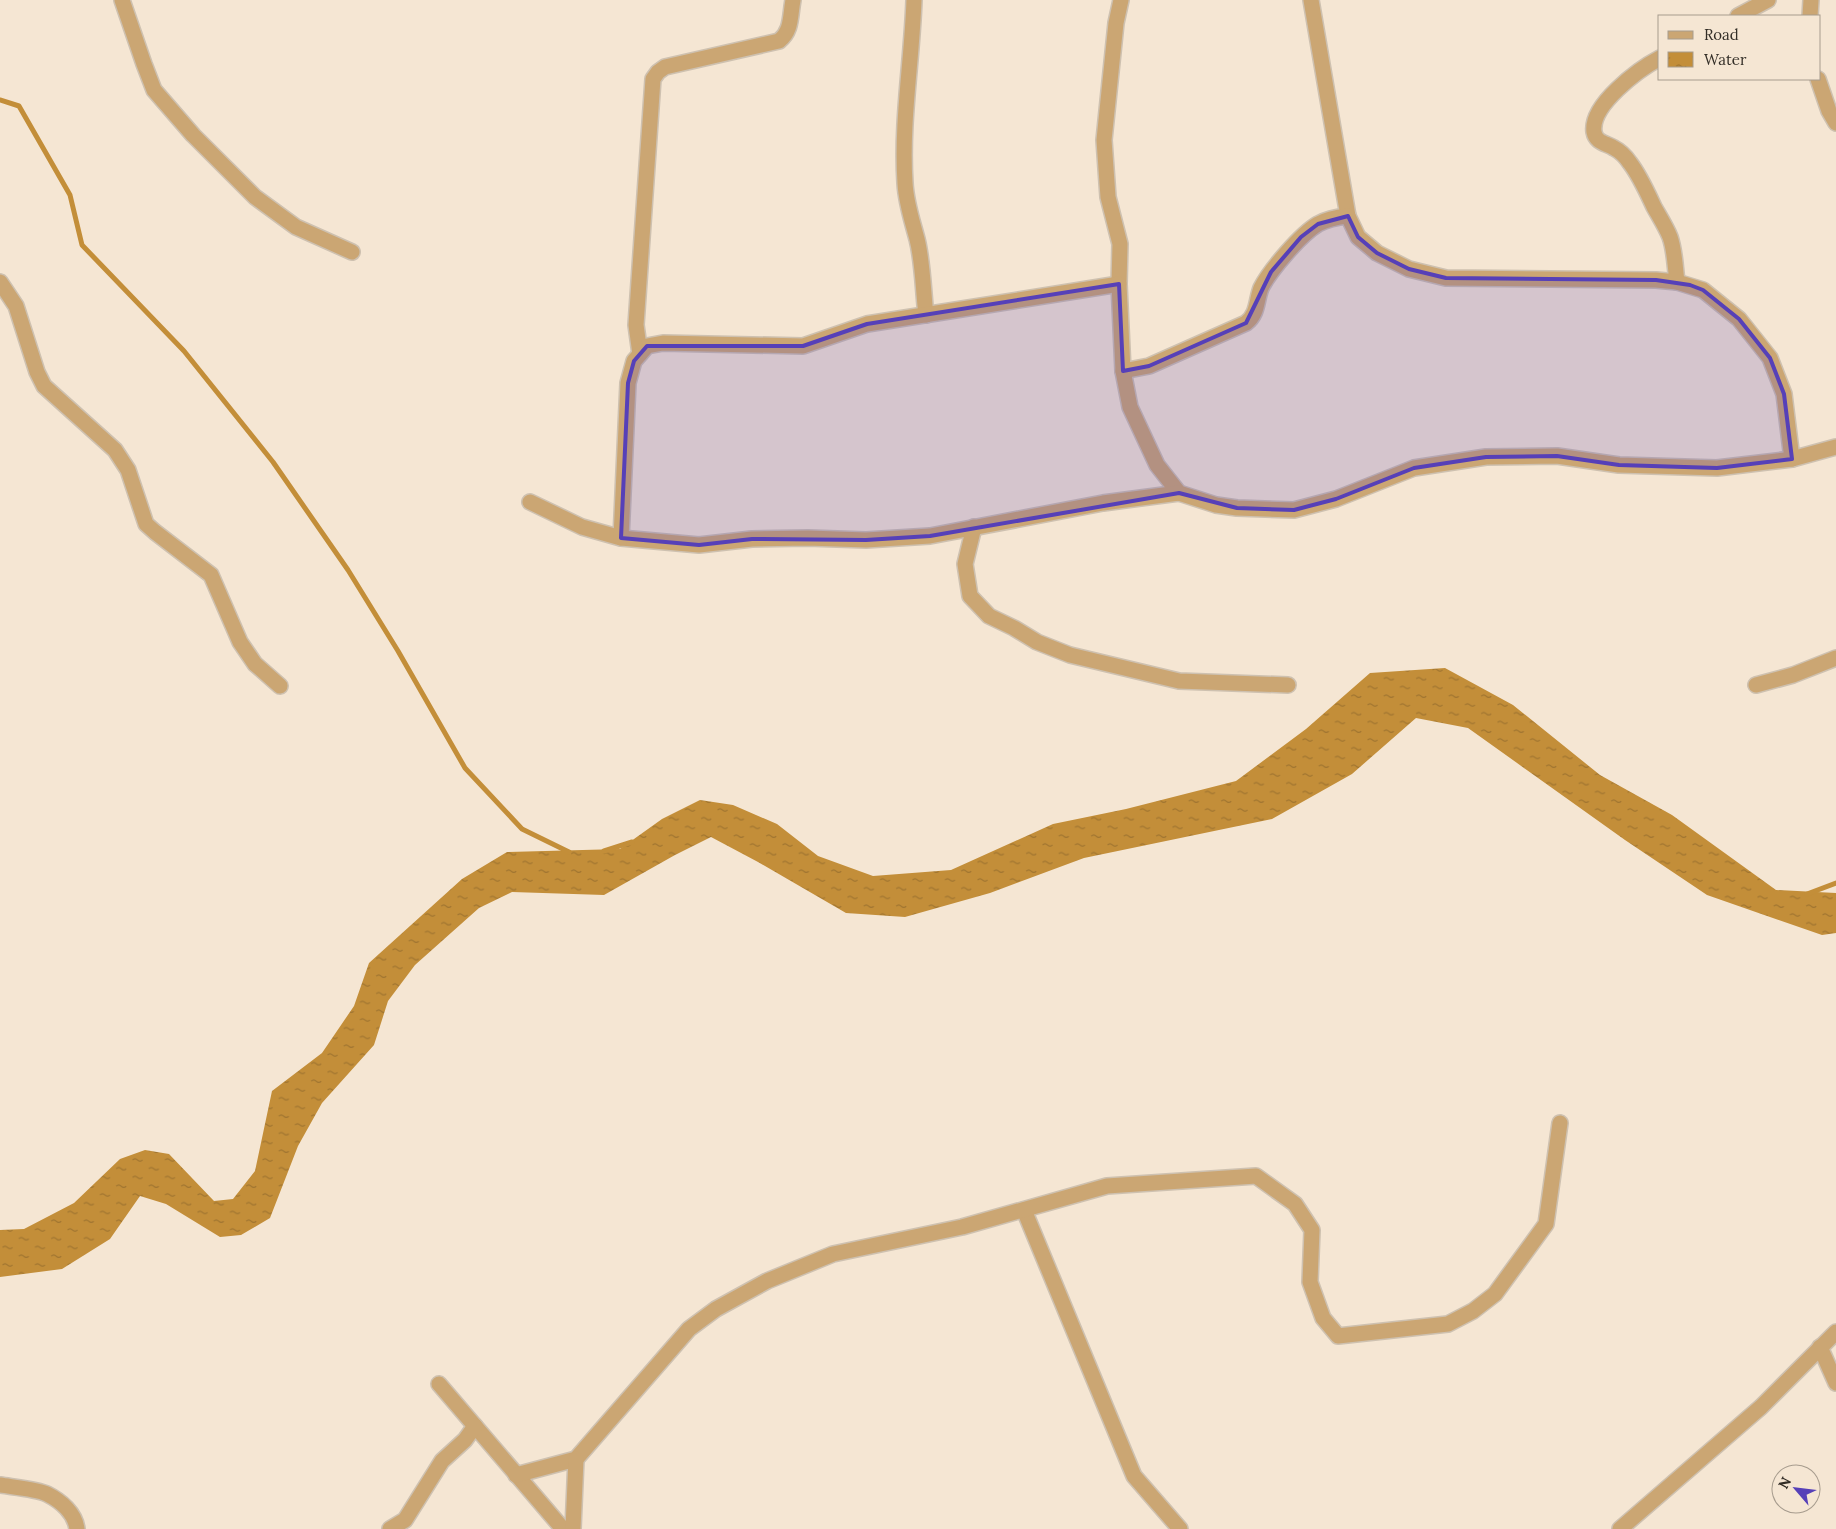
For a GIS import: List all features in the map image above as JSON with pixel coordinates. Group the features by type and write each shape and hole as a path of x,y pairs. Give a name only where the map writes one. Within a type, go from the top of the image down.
{"street":[{"path":"122,0 154,90 193,135 255,197 296,228 352,252"},
{"path":"640,354 636,325 653,79 664,67 779,41 786,35 791,22 793,0"},
{"path":"914,0 913,38 904,136 905,184 908,211 918,241 926,315"},
{"path":"1120,0 1104,140 1108,197 1120,244 1123,372 1130,407 1157,465 1178,493"},
{"path":"1311,0 1348,216 1358,237 1377,253 1409,269 1446,278 1656,280 1677,282 1703,290 1739,318 1770,358 1784,394 1792,459"},
{"path":"1740,15 1768,0"},
{"path":"1810,15 1811,0"},
{"path":"1658,59 1633,75 1618,89 1600,110 1596,119 1594,133 1599,141 1614,147 1623,154 1642,182 1669,236 1677,282"},
{"path":"1818,80 1829,111 1836,123"},
{"path":"1123,372 1149,366 1252,319 1261,288 1271,272 1302,237 1318,224 1332,218 1348,216"},
{"path":"0,282 16,306 37,372 44,386 115,450 128,470 146,524 211,575 240,642 256,664 280,686"},
{"path":"620,538 628,383 634,361 647,346 663,343 803,346 867,324 1120,284"},
{"path":"530,502 582,527 620,538 698,545 752,539 866,540 930,536 1103,503 1178,493 1216,505 1237,508 1294,510 1336,499 1414,468 1486,456 1557,456 1619,465 1717,468 1792,459 1836,447"},
{"path":"974,527 965,564 970,596 989,616 1037,642 1070,655 1179,681 1288,686"},
{"path":"1756,685 1792,675 1836,658"},
{"path":"516,1475 576,1459 689,1328 724,1305 767,1281 833,1254 962,1227 1107,1186 1256,1176 1295,1204 1312,1230 1310,1282 1323,1318 1338,1336 1448,1324 1472,1311 1495,1294 1546,1224 1560,1123"},
{"path":"1024,1210 1134,1476 1180,1529"},
{"path":"1620,1529 1761,1407 1836,1332"},
{"path":"1820,1347 1836,1383"},
{"path":"439,1384 563,1529"},
{"path":"390,1529 405,1520 442,1461 465,1440 475,1426"},
{"path":"573,1529 576,1459"},
{"path":"0,1485 46,1494 66,1508 75,1519 77,1529"}],"highlighted area":[{"path":"1348,216 1358,237 1377,253 1409,269 1446,278 1656,280 1690,285 1703,290 1739,319 1770,358 1784,394 1792,459 1717,468 1619,465 1557,456 1486,457 1414,468 1336,499 1294,510 1237,508 1179,493 930,536 866,540 752,539 699,545 621,538 628,383 634,361 647,346 803,346 867,324 1119,284 1123,371 1149,366 1246,323 1271,272 1301,237 1318,224"}],"water":[{"path":"1445,668 1513,705 1600,775 1672,815 1776,890 1836,893 1836,933 1822,935 1707,895 1625,840 1468,728 1416,718 1352,774 1272,819 1084,858 990,893 905,917 846,913 711,837 604,895 512,892 479,908 415,965 388,1001 374,1045 322,1103 298,1146 270,1218 241,1235 220,1237 166,1204 140,1196 110,1239 62,1269 0,1277 0,1230 24,1229 74,1203 120,1159 145,1150 169,1154 214,1201 233,1199 255,1171 272,1091 322,1053 354,1006 369,963 462,879 507,852 620,849 662,819 700,800 733,805 777,824 818,856 873,876 951,870 1053,824 1126,809 1236,781 1306,729 1370,673"}],"waterway":[{"path":"0,100 19,106 70,195 82,245 184,351 273,462 348,570 398,651 465,768 522,829 569,852"},
{"path":"604,851 632,842"},
{"path":"1807,894 1836,883"}]}
